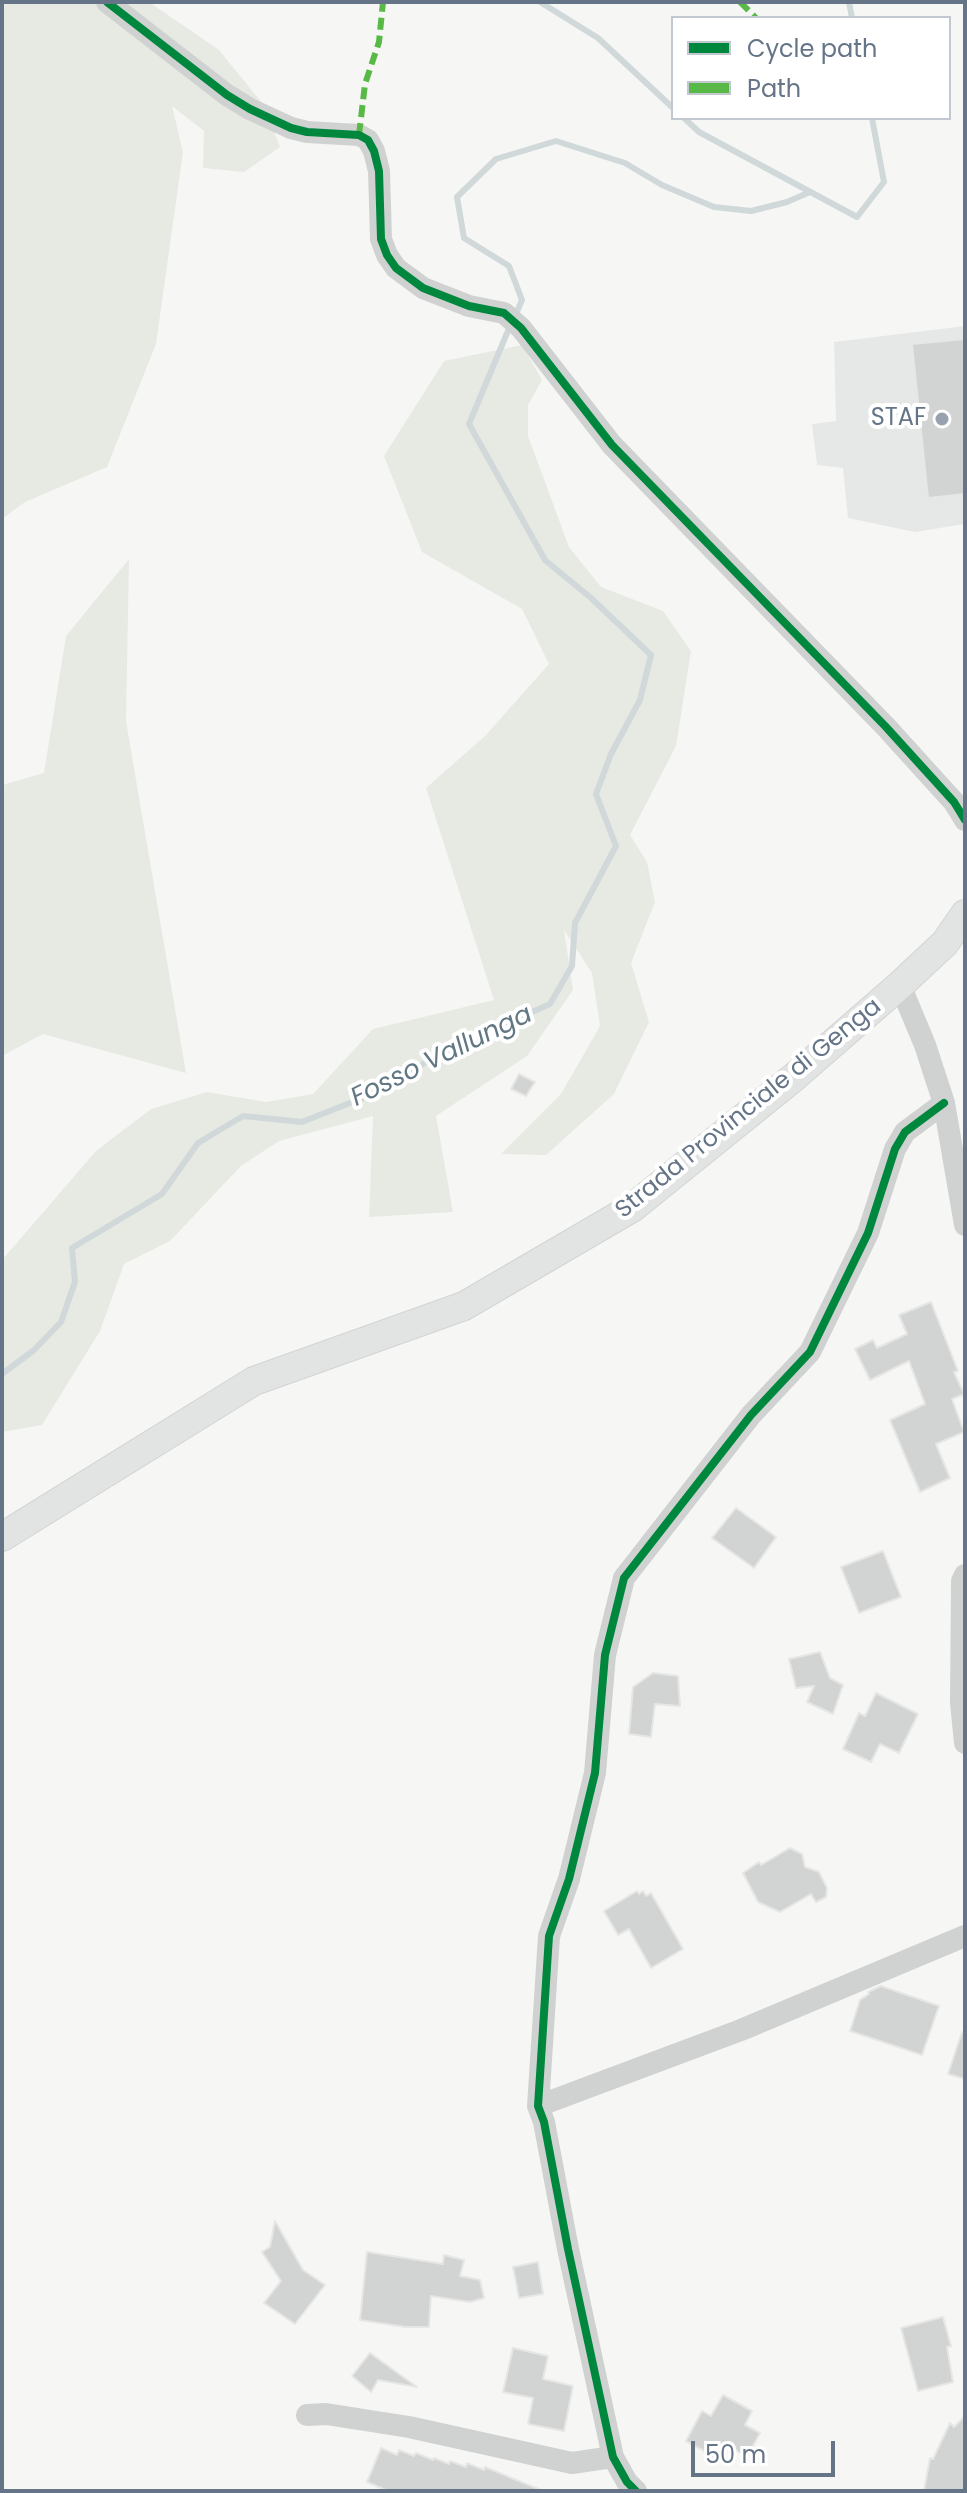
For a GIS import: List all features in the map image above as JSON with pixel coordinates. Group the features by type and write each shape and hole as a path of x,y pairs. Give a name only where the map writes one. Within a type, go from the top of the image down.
{"main road":[{"name":"Strada Provinciale di Genga","path":"2,1537 254,1381 464,1306 632,1208 793,1078 900,985 945,943 965,914"}],"street":[{"path":"107,2 227,95 250,109 291,128 359,135 368,140 379,171 381,239 396,268 412,282 439,295 513,320 612,445 886,727 937,782 965,820"},
{"path":"900,985 925,1045 944,1103 965,1225"},
{"path":"636,2491 627,2482 613,2457 544,2122 538,2106 549,1936 569,1879 595,1773 605,1655 624,1578 751,1415 810,1352 868,1233 895,1149 905,1132 944,1103"},
{"path":"965,1575 962,1581 961,1703 965,1743"},
{"path":"538,2106 741,2030 965,1936"},
{"path":"307,2415 326,2414 409,2427 572,2463 613,2457"}],"shaded area":[{"path":"2,2 149,2 219,50 263,104 280,147 244,172 203,168 204,131 172,106 183,152 156,344 107,467 25,502 2,519"},
{"path":"965,326 965,524 915,532 848,518 843,468 817,465 812,424 836,421 834,342"},
{"path":"522,345 542,380 528,405 528,436 569,547 601,587 663,611 691,651 676,746 630,835 647,862 655,902 631,963 649,1022 614,1094 546,1155 501,1154 561,1094 600,1026 592,973 564,930 573,990 527,1056 436,1116 453,1212 369,1217 373,1116 279,1141 241,1166 170,1241 124,1264 100,1331 42,1425 2,1432 2,1260 96,1151 151,1109 207,1092 266,1102 313,1094 373,1029 494,1000 426,788 485,736 549,664 522,609 422,552 384,456 444,361"},
{"path":"129,559 126,721 186,1073 43,1034 2,1056 2,785 44,773 66,636"}],"building":[{"name":"STAF","path":"965,339 965,494 928,498 912,344"},
{"path":"519,1074 535,1082 526,1096 511,1089"},
{"path":"931,1302 964,1394 952,1399 964,1432 936,1444 950,1478 920,1492 890,1420 925,1404 909,1361 870,1380 855,1349 873,1340 877,1348 907,1334 899,1315"},
{"path":"736,1508 776,1537 754,1568 712,1538"},
{"path":"883,1551 901,1597 859,1613 841,1567"},
{"path":"820,1652 830,1678 843,1685 833,1714 807,1702 814,1686 796,1688 789,1659"},
{"path":"653,1673 678,1676 680,1706 655,1704 651,1737 629,1734 633,1687"},
{"path":"876,1693 918,1714 899,1753 880,1744 871,1762 843,1749 859,1713 865,1716"},
{"path":"790,1848 802,1854 805,1867 819,1872 827,1888 826,1897 816,1902 811,1894 780,1912 758,1902 743,1873"},
{"path":"637,1891 639,1894 643,1891 646,1896 651,1893 683,1949 651,1968 629,1929 618,1935 604,1911"},
{"path":"881,1986 939,2006 922,2055 850,2031 860,2000"},
{"path":"962,2032 965,2033 965,2079 948,2074"},
{"path":"275,2221 303,2270 325,2285 295,2324 264,2303 281,2281 262,2252 270,2247"},
{"path":"367,2252 443,2264 444,2255 464,2260 460,2276 480,2280 484,2298 470,2302 431,2296 429,2327 405,2327 360,2320"},
{"path":"538,2262 543,2294 519,2298 513,2267"},
{"path":"943,2317 951,2346 947,2347 953,2382 918,2391 901,2328"},
{"path":"513,2348 548,2356 543,2379 573,2386 564,2431 528,2424 533,2398 503,2392"},
{"path":"370,2353 417,2387 378,2380 371,2392 352,2376"},
{"path":"723,2395 752,2411 745,2425 760,2433 747,2457 723,2443 715,2457 686,2441 702,2411 711,2416"},
{"path":"965,2416 965,2491 924,2491 930,2458 933,2459 950,2423 954,2427"},
{"path":"381,2448 397,2455 399,2450 449,2464 450,2461 466,2467 467,2463 484,2470 485,2467 543,2491 388,2491 367,2482"}],"waterway":[{"path":"540,2 598,38 671,106"},
{"path":"849,2 852,16"},
{"path":"686,120 699,132 857,217 884,182 872,120"},
{"name":"Fosso Vallunga","path":"515,316 522,300 509,266 464,238 457,197 496,159 556,141 625,163 662,185 714,207 751,211 787,202 810,192"},
{"name":"Fosso Vallunga","path":"2,1374 34,1350 61,1322 75,1282 72,1248 162,1194 198,1143 243,1116 302,1122 370,1095 445,1051 550,1004 572,966 575,923 616,846 596,794 611,754 640,700 651,655 591,598 545,560 469,424 510,326"}],"marked path":[{"path":"359,135 365,84 379,42 383,2"},
{"path":"740,2 754,16"}],"cycle path":[{"path":"107,2 227,95 250,109 291,128 359,135 368,140 379,171 381,239 396,268 423,288 469,306 504,313 521,328 612,445 886,727 954,802 965,820"},
{"path":"636,2491 627,2482 613,2457 544,2122 538,2106 549,1936 569,1879 595,1773 605,1655 624,1578 751,1415 810,1352 868,1233 895,1149 905,1132 944,1103"}],"place":[{"name":"STAF","path":"942,419"}]}
